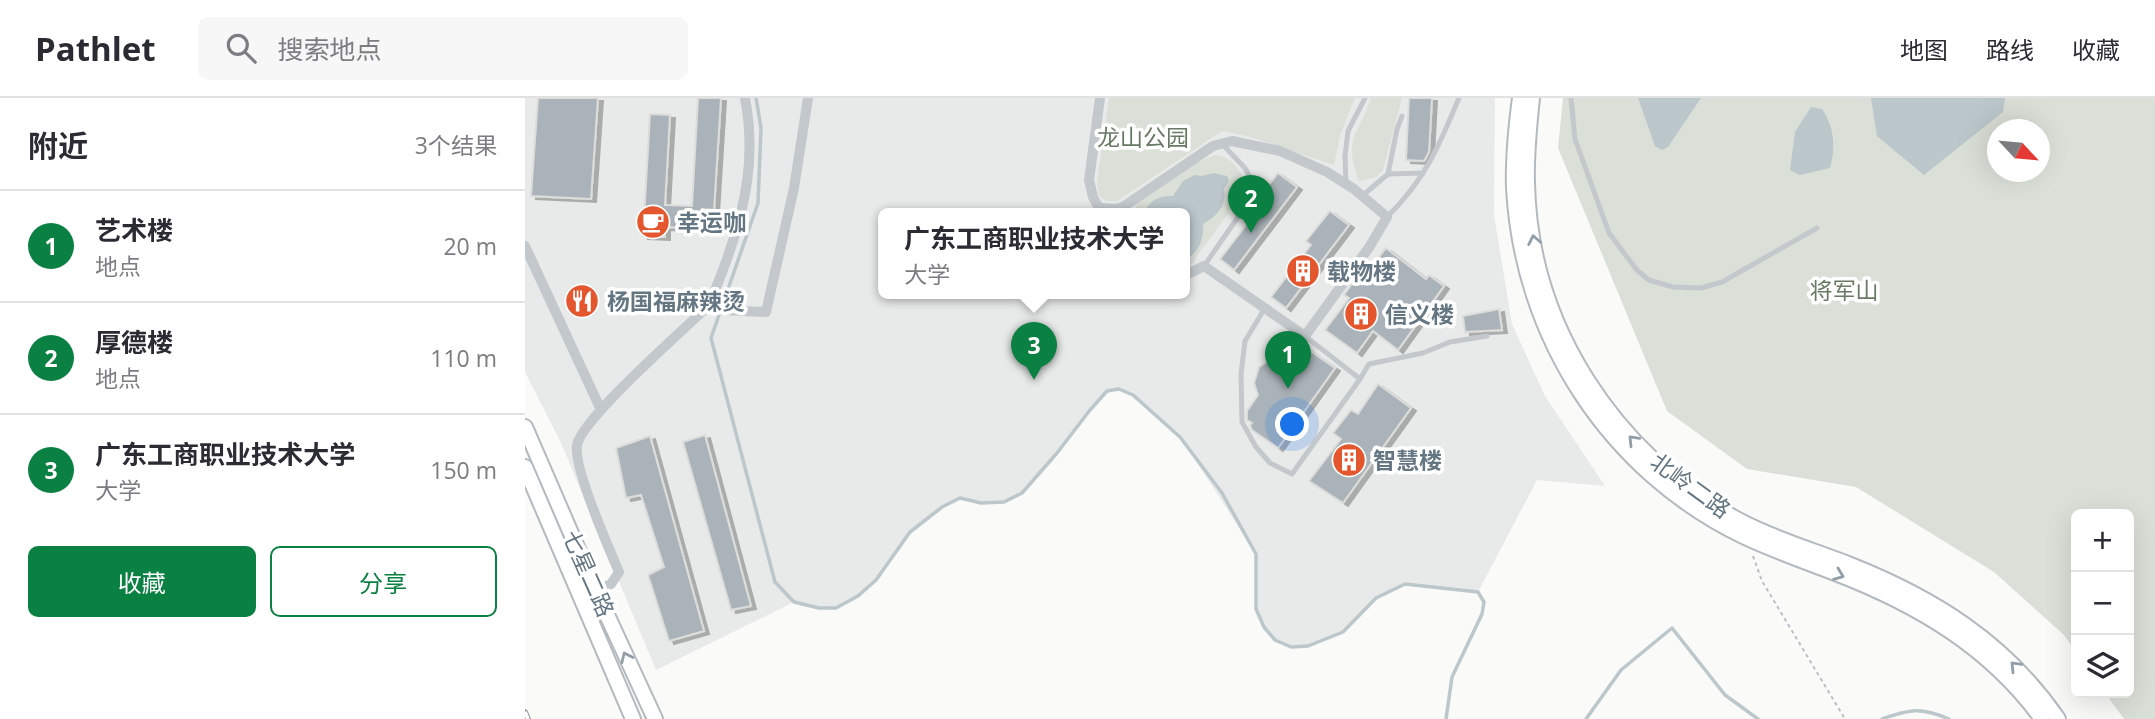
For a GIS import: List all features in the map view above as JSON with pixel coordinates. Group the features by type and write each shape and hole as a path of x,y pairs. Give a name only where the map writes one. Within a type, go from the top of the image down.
{"street":[{"path":"596,591 611,584 619,572 590,499 576,446 583,432 601,410 705,309 718,289 740,223 746,191 750,151 745,98"},
{"path":"705,309 766,312 794,188 808,98"},
{"path":"1100,98 1089,180 1093,197 1100,208"},
{"name":"北岭二路","path":"1520,98 1514,188 1520,244 1532,293 1562,362 1594,413 1627,453 1676,496 1747,538 1878,590 1939,622 1991,662 2042,719"},
{"name":"北岭二路","path":"1532,98 1527,186 1531,223 1544,288 1572,358 1616,422 1672,476 1740,521 1779,540 1887,580 1955,617 2006,657 2058,719"},
{"path":"1127,208 1213,146 1232,141 1280,151 1327,172 1387,217 1370,246 1305,336 1205,266 1190,273"},
{"path":"525,246 601,410"},
{"name":"七星二路","path":"525,427 655,719"},
{"name":"七星二路","path":"525,467 633,719"}],"lane":[{"path":"1346,184 1348,131 1365,98"},
{"path":"1387,217 1402,202 1437,152 1459,98"},
{"path":"1571,98 1575,139 1609,233 1637,270 1649,280 1673,287 1701,288 1722,282 1817,228"},
{"path":"1388,174 1402,116"},
{"path":"1205,266 1247,204 1255,186 1245,169 1222,144"},
{"path":"1361,196 1388,174 1423,173"},
{"path":"1265,308 1245,341 1241,374 1242,422 1256,447 1270,463 1292,474 1369,365 1423,353 1450,342 1487,336"},
{"path":"1305,336 1360,379"}],"path":[{"path":"1747,538 1762,581 1845,719"}],"shaded area":[{"path":"525,98 1495,98 1494,215 1512,324 1545,396 1605,486 1537,480 1478,592 1405,584 1376,598 1343,632 1308,646 1291,647 1275,640 1264,627 1256,609 1256,554 1181,438 1133,395 1119,389 1107,391 1022,493 1004,502 981,503 960,499 942,507 910,532 876,580 858,596 836,608 819,608 794,602 656,670 561,443 525,372"},
{"path":"1638,98 1701,98 1668,147 1662,150 1655,146"},
{"path":"1871,98 2005,98 2003,112 1994,119 1987,119 1987,125 1924,175 1877,136"},
{"path":"1811,107 1822,109 1829,122 1833,137 1832,160 1830,168 1800,175 1790,170 1795,132"},
{"path":"1214,173 1227,176 1229,181 1224,189 1222,205 1213,218 1203,224 1200,245 1190,256 1190,208 1146,208 1155,200 1173,196 1183,181 1195,175"}],"green space":[{"name":"龙山公园","path":"1109,98 1355,98 1340,135 1334,165 1247,136 1222,131 1117,201 1107,201 1099,196 1097,182"},
{"path":"1371,98 1402,98 1383,170 1376,177 1359,181 1352,145"},
{"name":"将军山","path":"1563,98 2155,98 2155,719 2124,719 2109,698 2134,698 2134,509 2071,509 2071,645 2064,635 1994,572 1856,487 1747,469 1667,411 1558,148"},
{"path":"1215,155 1233,163 1242,178 1245,191 1190,265 1190,208 1136,208 1152,190"}],"building":[{"path":"538,98 598,98 591,199 531,196"},
{"path":"698,98 721,98 714,210 702,209 701,228 665,227 665,237 643,236 650,114 670,115 665,205 692,206"},
{"path":"1409,98 1432,98 1429,152 1424,161 1406,160"},
{"path":"1278,173 1297,187 1234,270 1220,259 1260,207 1255,203"},
{"name":"载物楼","path":"1330,211 1349,225 1286,308 1271,297 1311,245 1306,241"},
{"name":"信义楼","path":"1386,248 1426,279 1429,275 1444,286 1398,350 1373,331 1357,353 1325,330 1349,298 1344,295 1363,268 1369,270"},
{"path":"1499,309 1502,330 1465,332 1463,316"},
{"path":"1296,341 1335,368 1278,448 1252,430 1252,423 1247,420 1247,411 1258,395 1254,383 1259,367 1270,360 1282,361"},
{"name":"智慧楼","path":"1378,384 1411,408 1343,503 1309,481 1341,439 1333,433 1351,410 1358,414"},
{"path":"705,435 751,606 731,610 683,442"},
{"path":"650,436 704,631 669,641 648,575 664,567 641,495 626,498 616,448"}],"waterway":[{"path":"756,98 761,128 758,203 711,338 775,582 794,602 819,608 836,608 858,596 876,580 910,532 942,507 960,498 981,503 1004,502 1022,493 1107,391 1119,389 1133,395 1180,437 1222,493 1256,554 1256,609 1264,627 1275,640 1291,647 1308,646 1343,632 1376,598 1405,584 1478,592 1484,602 1482,614 1452,677 1446,719"},
{"path":"1586,719 1621,670 1672,628 1725,695 1758,719"},
{"path":"1882,719 1915,711 1949,719"}],"railway":[{"path":"525,712 528,719"}],"place":[{"name":"幸运咖","path":"653,222"},
{"name":"厚德楼","path":"1251,233"},
{"name":"载物楼","path":"1303,271"},
{"name":"杨国福麻辣烫","path":"582,301"},
{"name":"信义楼","path":"1361,314"},
{"name":"广东工商职业技术大学","path":"1034,380"},
{"name":"艺术楼","path":"1288,389"},
{"name":"智慧楼","path":"1349,460"}]}
